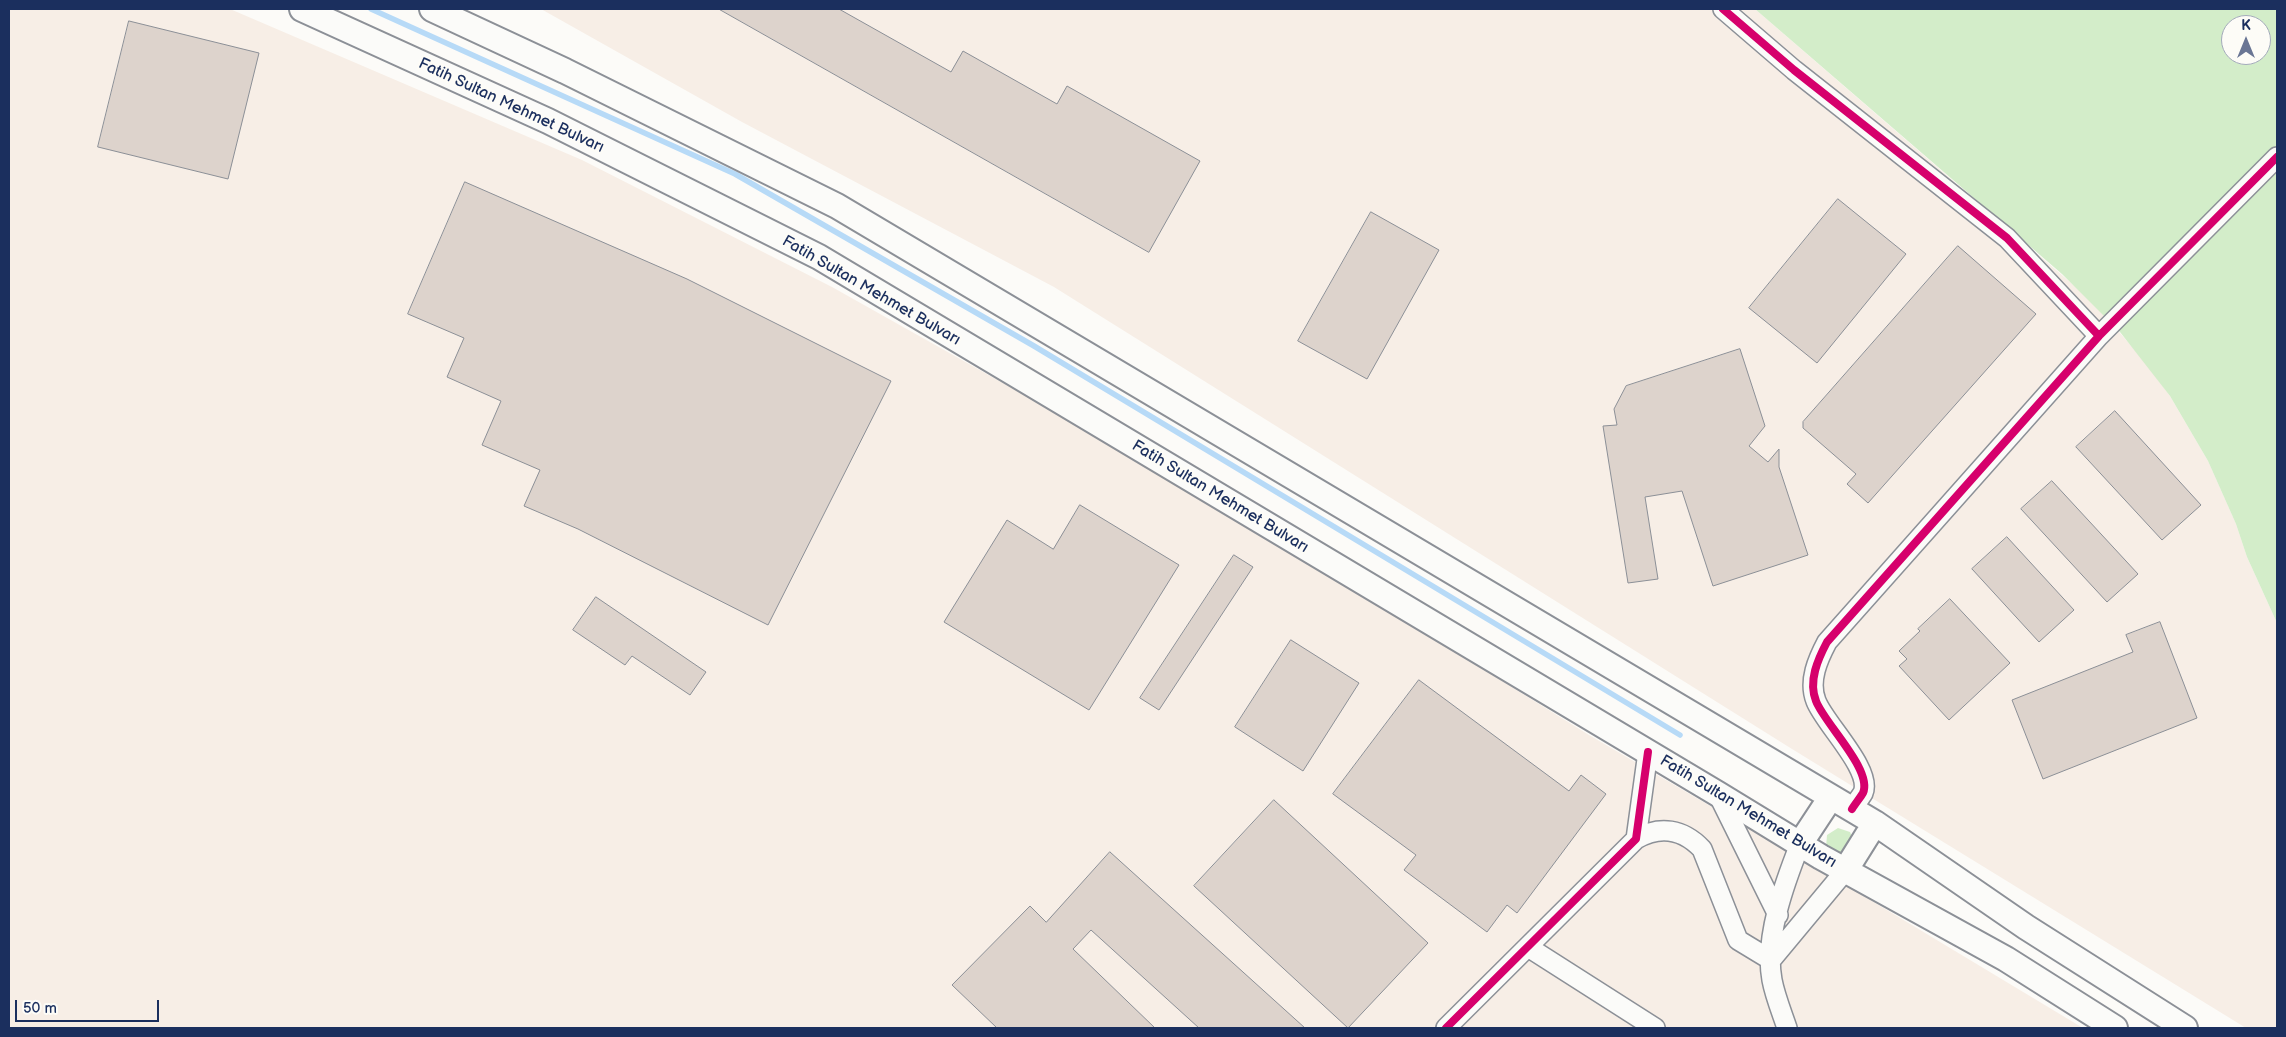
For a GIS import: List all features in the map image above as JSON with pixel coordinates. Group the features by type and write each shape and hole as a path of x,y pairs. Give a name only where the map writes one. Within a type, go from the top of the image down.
{"main road":[{"name":"Fatih Sultan Mehmet Bulvarı","path":"302,9 548,121 819,257 1845,871 2006,959 2115,1028"},
{"path":"432,9 565,71 837,206 1876,823 2026,926 2185,1028"},
{"path":"1800,844 1830,797"},
{"path":"1845,871 1876,823"}],"street":[{"path":"1723,9 1794,70 2007,238 2099,336"},
{"path":"1852,809 1864,791 1863,778 1858,765 1816,701 1814,680 1818,660 1827,642 2099,336 2277,157"},
{"path":"1636,839 1648,752"},
{"path":"1718,794 1778,915"},
{"path":"1446,1028 1636,839 1656,830 1666,830 1686,836 1702,849 1738,940 1771,960"},
{"path":"1781,1024 1772,979 1771,960 1778,915 1787,877 1800,844"},
{"path":"1771,960 1845,871"},
{"path":"1528,947 1655,1028"}],"shaded area":[{"path":"9,9 230,9 582,160 832,287 1042,405 1354,589 1589,735 1852,889 2083,1028 9,1028"},
{"path":"541,9 1755,9 2093,302 2146,363 2170,396 2208,461 2236,524 2247,557 2277,623 2277,1028 2246,1028 1792,749 1054,287 742,122"}],"green space":[{"path":"1755,9 2277,9 2277,623 2247,557 2236,524 2208,461 2170,396 2120,332 2062,274"},
{"path":"1838,828 1850,832 1854,841 1841,856 1826,848 1827,835"}],"building":[{"path":"719,9 839,9 951,72 963,51 1057,104 1067,86 1200,161 1149,252"},
{"path":"129,21 259,53 228,179 98,147"},
{"path":"465,182 687,279 891,381 768,625 578,529 524,506 540,470 482,445 501,401 447,377 464,338 408,314"},
{"path":"1838,199 1906,254 1817,363 1749,308"},
{"path":"1371,212 1439,250 1367,379 1298,341"},
{"path":"1958,246 2036,314 1868,503 1847,484 1856,474 1803,428 1803,422"},
{"path":"1740,349 1765,426 1749,446 1768,462 1779,449 1779,467 1808,555 1713,586 1682,491 1645,497 1658,579 1628,583 1603,426 1617,425 1614,409 1626,386"},
{"path":"2115,411 2201,505 2162,540 2076,447"},
{"path":"2052,481 2138,574 2107,602 2021,509"},
{"path":"1080,505 1179,565 1089,710 944,622 1007,520 1053,549"},
{"path":"2007,537 2074,610 2039,642 1972,569"},
{"path":"1234,555 1253,567 1159,710 1140,698"},
{"path":"596,597 706,672 690,695 632,656 625,665 573,630"},
{"path":"1950,599 2010,663 1949,720 1899,666 1907,659 1899,651 1920,631 1918,629"},
{"path":"2160,622 2197,718 2043,779 2012,700 2133,652 2126,635"},
{"path":"1291,640 1359,683 1303,771 1235,727"},
{"path":"1419,680 1569,791 1581,775 1606,794 1517,913 1507,905 1487,932 1404,870 1416,855 1333,794"},
{"path":"1274,800 1428,943 1348,1028 1194,886"},
{"path":"1110,852 1305,1028 1199,1028 1091,930 1073,949 1155,1028 997,1028 952,985 1030,906 1046,922"}],"waterway":[{"path":"371,9 735,174 1034,346 1680,735"}],"cycle path":[{"path":"1723,9 1794,70 2007,238 2099,336"},
{"path":"1852,809 1863,793 1864,783 1861,772 1821,710 1814,693 1815,670 1827,642 2099,336 2277,157"},
{"path":"1446,1028 1636,839 1648,752"}]}
